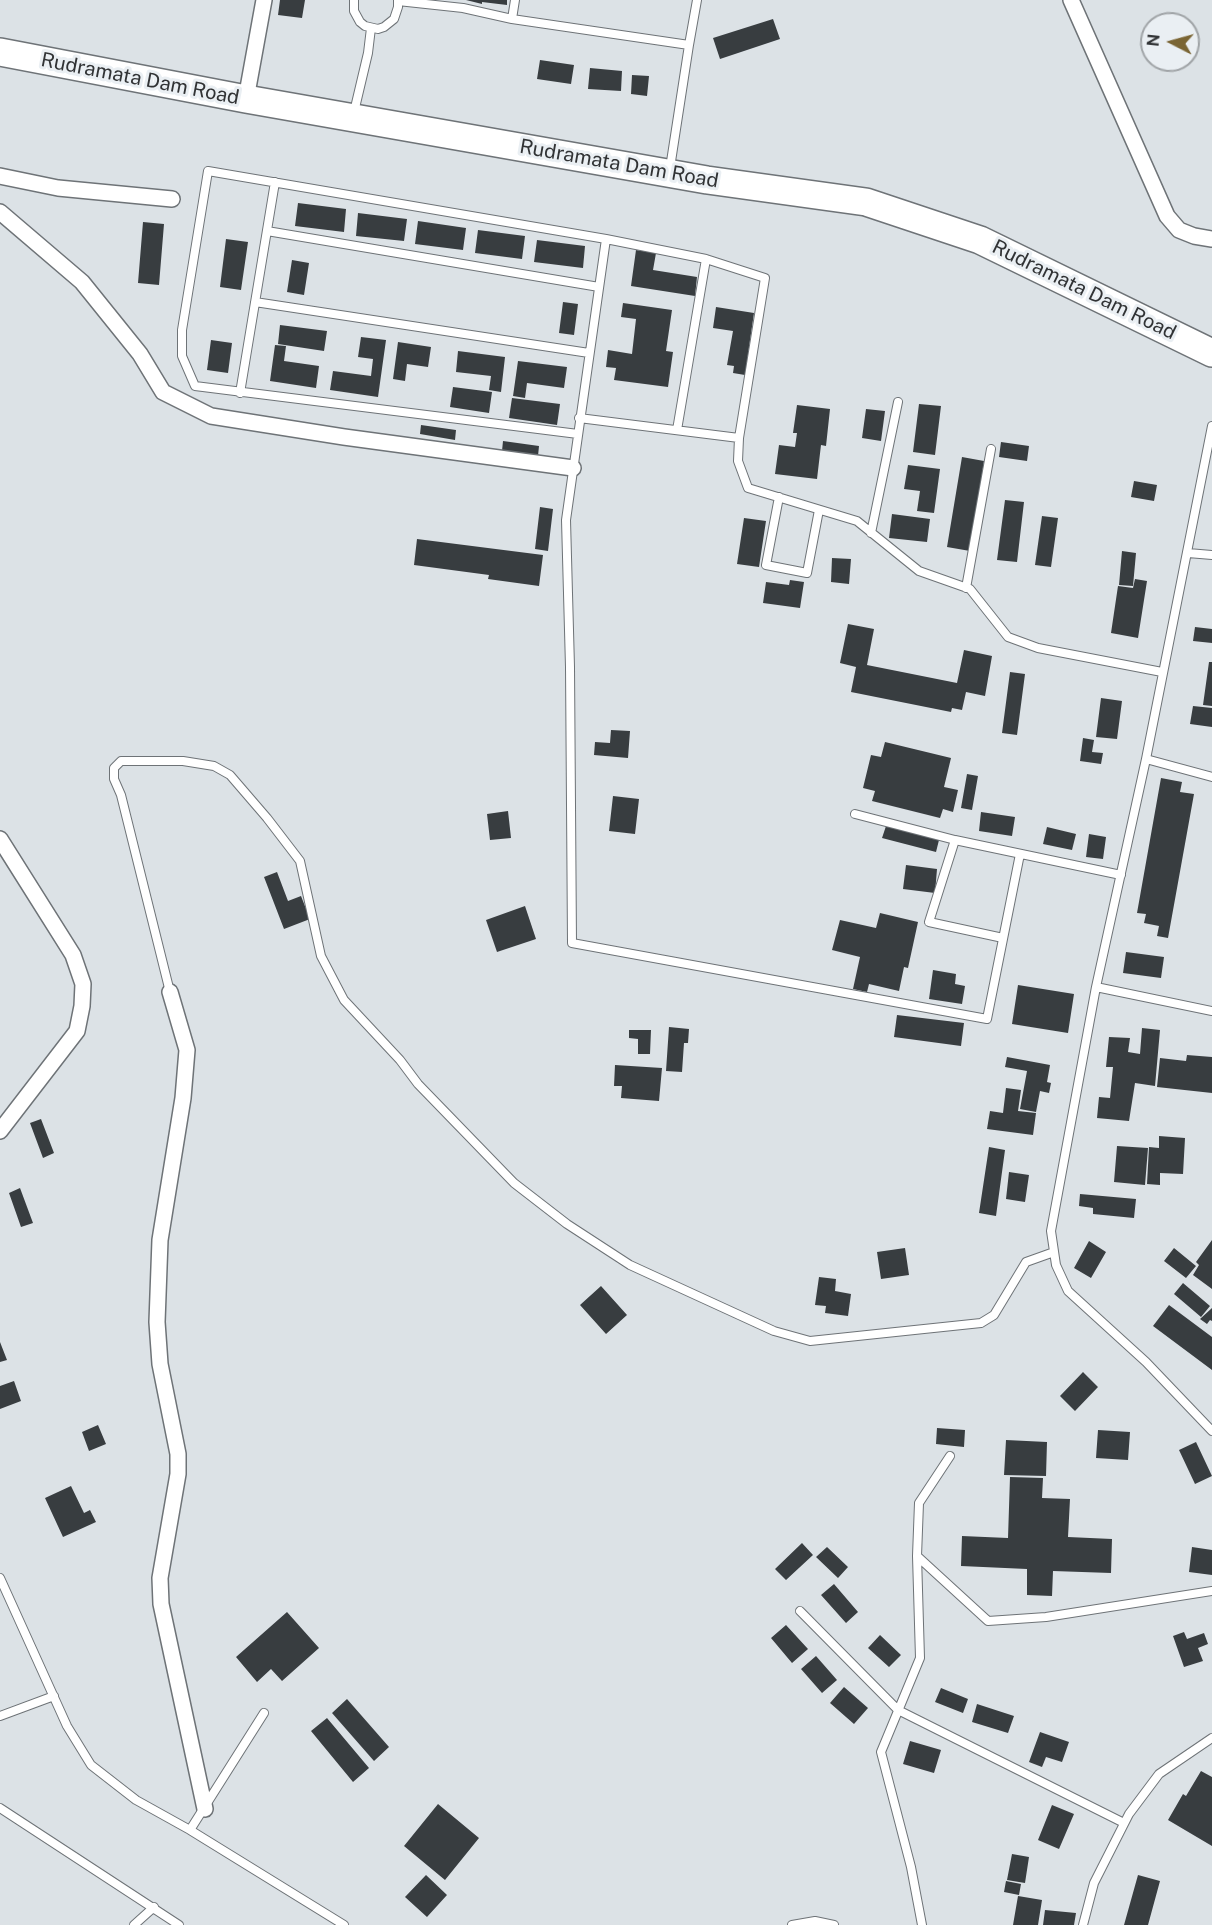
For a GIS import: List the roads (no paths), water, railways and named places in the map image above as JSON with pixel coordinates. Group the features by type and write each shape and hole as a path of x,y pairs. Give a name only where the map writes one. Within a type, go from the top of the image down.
{"highway":[{"name":"Rudramata Dam Road","path":"0,52 246,99 669,173 866,202 980,240 1212,353"}],"street":[{"path":"246,99 264,0"},
{"path":"1071,0 1167,216 1179,230 1194,236 1212,239"},
{"path":"0,176 58,188 172,199"},
{"path":"0,212 82,282 140,354 164,392 211,416 344,437 573,468"},
{"path":"0,839 73,955 83,984 77,1032 0,1131"},
{"path":"170,992 187,1050 183,1098 160,1240 157,1322 160,1364 178,1454 178,1474 161,1561 160,1578 162,1604 205,1809"}],"lane":[{"path":"351,2 356,17 365,26 371,28 384,27 394,19 397,14 398,0 463,8 512,19 689,45"},
{"path":"512,19 515,0"},
{"path":"669,173 698,0"},
{"path":"353,118 368,53 371,28"},
{"path":"578,434 195,386 183,357 182,330 208,171 606,239 705,259 765,278 739,438 738,461 748,488 857,521 919,571 970,589 1008,637 1038,648 1162,672"},
{"path":"240,393 275,182"},
{"path":"267,231 599,287"},
{"path":"606,239 566,520 570,655 572,943 987,1019 1020,854"},
{"path":"677,430 705,259"},
{"path":"255,302 589,353"},
{"path":"872,532 898,402"},
{"path":"579,418 739,438"},
{"path":"1212,426 1146,759 1096,987 1051,1231 1056,1265 1068,1291 1146,1362 1212,1431"},
{"path":"966,588 991,449"},
{"path":"779,498 766,565 807,573 819,510"},
{"path":"1188,553 1212,555"},
{"path":"1146,759 1212,777"},
{"path":"170,992 121,795 114,779 114,768 121,761 183,761 214,766 230,775 300,861 321,956 344,1000 400,1060 418,1084 514,1183 567,1224 630,1265 774,1331 810,1341 981,1323 994,1315 1026,1262 1054,1252"},
{"path":"855,814 955,840 1121,875"},
{"path":"955,840 929,922 1003,938"},
{"path":"1096,987 1212,1011"},
{"path":"922,1925 911,1868 881,1752 920,1658 917,1556 919,1503 950,1456"},
{"path":"917,1556 988,1621 1046,1617 1212,1591"},
{"path":"0,1578 67,1726 91,1765 136,1800 190,1830 344,1925"},
{"path":"800,1611 898,1710 1124,1823"},
{"path":"0,1716 54,1696"},
{"path":"190,1830 264,1713"},
{"path":"1083,1925 1094,1883 1124,1823 1159,1774 1212,1738"},
{"path":"2,1810 179,1925"},
{"path":"134,1925 154,1907"},
{"path":"792,1925 815,1921 834,1925"}]}
